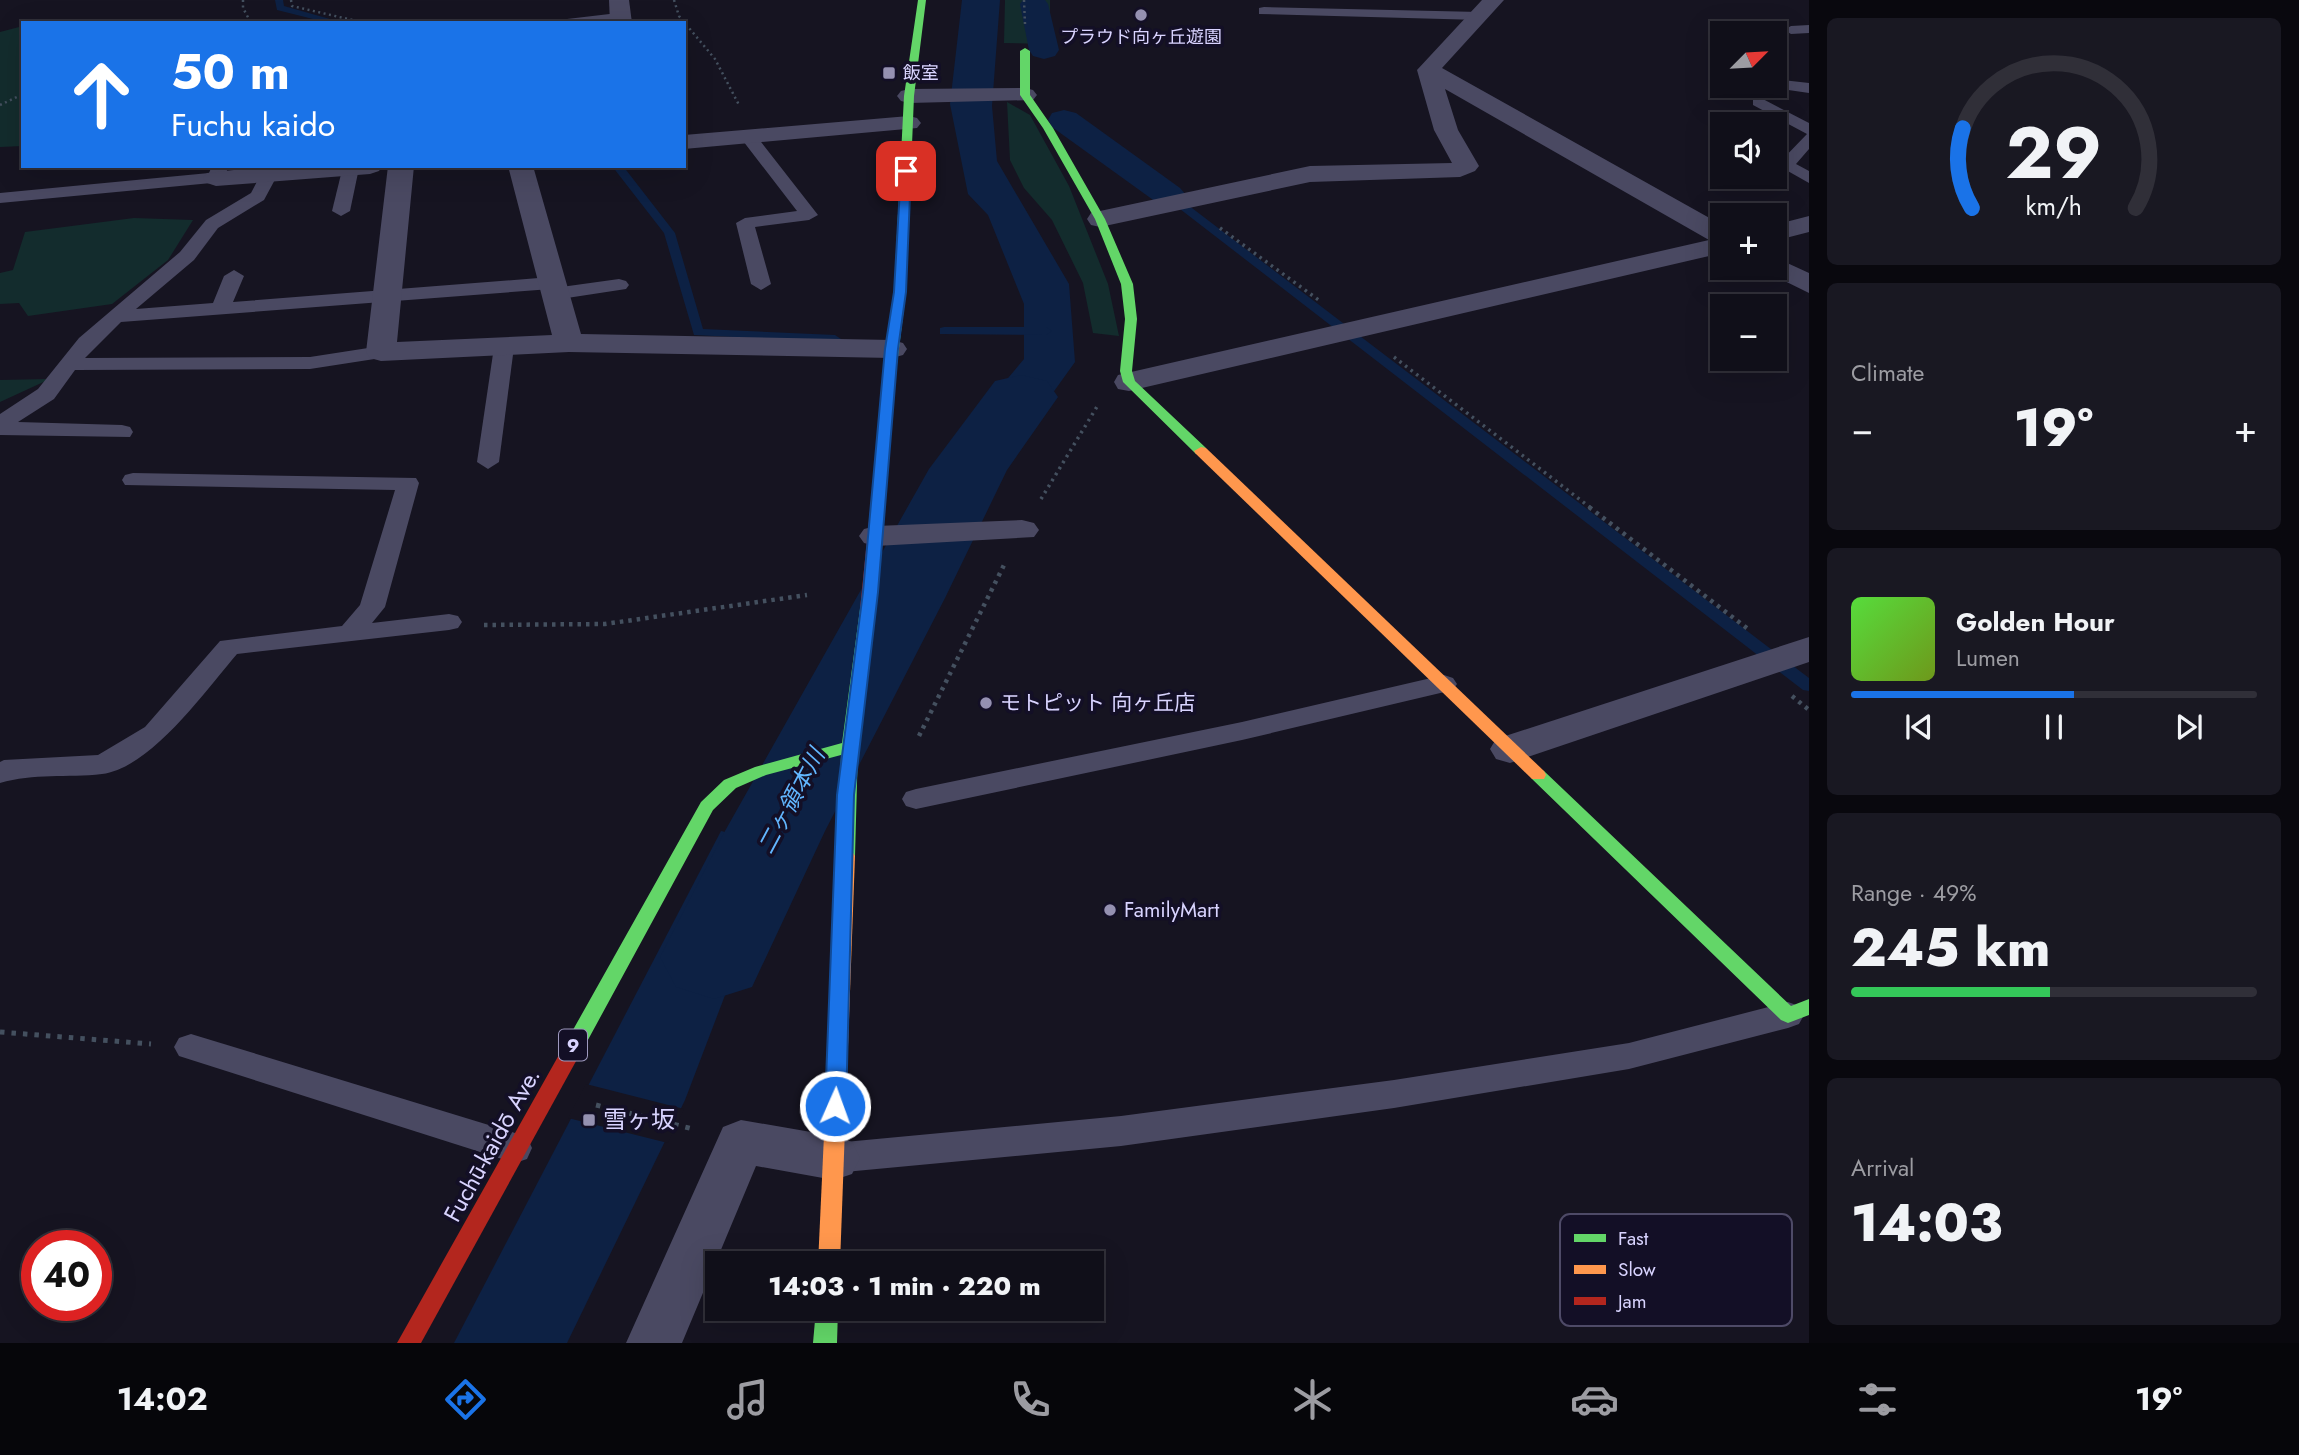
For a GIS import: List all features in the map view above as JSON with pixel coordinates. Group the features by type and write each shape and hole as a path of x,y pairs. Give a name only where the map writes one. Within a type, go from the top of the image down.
{"street":[{"path":"830,1251 846,795 878,536 891,349 900,292 909,96 922,0"},
{"path":"1428,69 1482,6"},
{"path":"1017,95 1025,51"},
{"path":"1100,219 1310,174 1451,172 1466,166 1446,130 1428,69"},
{"path":"1428,69 1710,229"},
{"path":"909,96 1017,95 1048,128 1100,219 1127,284 1130,319 1126,370 1129,382 1510,749 1799,1011"},
{"path":"686,142 909,123"},
{"path":"218,172 269,174 347,168"},
{"path":"401,168 381,352 569,343 891,349"},
{"path":"521,168 569,343"},
{"path":"1787,230 1809,225"},
{"path":"1129,382 1710,248"},
{"path":"1787,272 1809,285"},
{"path":"878,536 1022,530"},
{"path":"1510,749 1796,653"},
{"name":"Fuchū-kaidō Ave.","path":"409,1343 707,806 730,784 761,771 850,747"},
{"path":"654,1343 741,1142 834,1158"},
{"path":"825,1343 826,1321"}],"lane":[{"path":"1345,0 1360,13"},
{"path":"1264,11 1360,13 1482,6"},
{"path":"578,21 620,13"},
{"path":"1791,30 1809,29"},
{"path":"1787,85 1809,88"},
{"path":"1759,102 1809,130"},
{"path":"751,137 809,215 745,223 761,284"},
{"path":"1809,139 1786,165 1809,178"},
{"path":"341,211 360,168"},
{"path":"0,198 218,172"},
{"path":"0,426 46,394 86,342 113,317 147,293 187,256 212,224 258,196 269,174"},
{"path":"220,310 234,276"},
{"path":"113,317 387,297 619,285"},
{"path":"488,462 505,346"},
{"path":"71,364 213,360 310,363 381,352"},
{"path":"0,426 122,432"},
{"path":"133,480 408,483 372,607 352,631"},
{"path":"0,773 14,767 103,764 155,733 229,647 352,631 460,623"},
{"path":"916,799 1242,731 1444,684"},
{"path":"834,1158 1121,1131 1394,1094 1629,1056 1799,1011"},
{"path":"191,1047 515,1148"}],"path":[{"path":"243,0 243,9 250,21"},
{"path":"291,0 292,6 356,21"},
{"path":"674,0 683,21"},
{"path":"686,24 715,59 751,137"},
{"path":"0,105 21,95"},
{"path":"1182,200 1796,653"},
{"path":"919,736 1022,530 1101,399"},
{"path":"460,623 522,628 679,615 807,595"},
{"path":"0,1032 191,1047"},
{"path":"587,1102 688,1128"}],"green space":[{"path":"1005,0 1050,0 1050,44 1004,43"},
{"path":"21,27 21,146 0,147 0,32"},
{"path":"1007,102 1030,115 1069,186 1108,284 1119,336 1093,333 1083,283 1052,220 1024,188 1010,160"},
{"path":"134,218 193,220 168,260 112,304 28,316 19,303 0,304 0,273 13,270 25,232"},
{"path":"50,379 0,402 0,380"}],"water":[{"path":"962,0 1000,0 992,106 997,161 1069,284 1075,362 974,503 935,500 951,446 1024,359 1024,304 988,215 968,194 950,104"},
{"path":"721,831 782,846 685,1100 567,1343 454,1343"}],"pier":[{"path":"586,1084 684,1109 668,1143 568,1118"}],"waterway":[{"path":"279,0 280,8 332,21"},
{"path":"1034,4 1044,50"},
{"path":"1064,120 1168,195"},
{"path":"619,168 669,233 698,332 835,339"},
{"path":"1184,207 1809,686"},
{"path":"944,331 1046,331"},
{"name":"二ヶ領本川","path":"714,957 775,831 902,598 968,469 1021,397"}],"traffic: fast":[{"path":"890,372 900,292 909,96 922,0"},
{"path":"1025,51 1025,95 1048,128 1100,219 1127,284 1131,319 1126,371 1129,382 1201,451"},
{"path":"576,1043 707,806 730,784 761,771 850,747 868,609"},
{"path":"846,856 850,747"},
{"path":"1538,775 1788,1015 1809,1007"},
{"path":"825,1343 826,1321"}],"traffic: slow":[{"path":"1201,451 1538,775"},
{"path":"830,1251 846,856"}],"traffic: jam":[{"path":"868,609 890,372"},
{"path":"409,1343 576,1043"}],"place":[{"name":"プラウド向ヶ丘遊園","path":"1141,15"},
{"name":"飯室","path":"889,73"},
{"name":"モトピット 向ヶ丘店","path":"986,703"},
{"name":"FamilyMart","path":"1110,910"},
{"name":"雪ヶ坂","path":"589,1120"}],"route":[{"path":"835,1106 846,795 870,592 891,349 900,292 906,171"}]}
